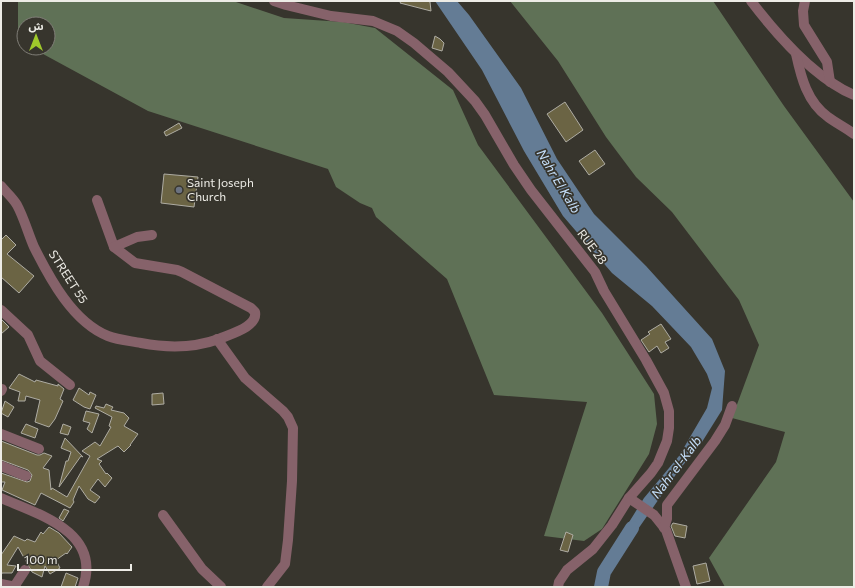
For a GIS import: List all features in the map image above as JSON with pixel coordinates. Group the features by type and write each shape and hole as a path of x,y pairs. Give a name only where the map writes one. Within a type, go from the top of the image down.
{"street":[{"name":"RUE 28","path":"274,1 331,16 373,22 397,31 414,43 448,72 475,101 531,190 595,272 666,397 669,411 669,428 667,441 663,452 650,473 629,498 612,525 593,549 567,570 558,587"},
{"path":"751,1 796,54 830,82 854,95"},
{"path":"805,1 803,11 804,25 827,62 830,82"},
{"path":"796,54 800,74 809,98 826,116 854,134"},
{"name":"STREET 55","path":"1,186 16,204 34,247 50,278 81,319 96,330 109,336 144,343 178,347 198,345 217,339 243,329 252,323 256,315 254,310 177,270 135,263 114,247"},
{"path":"97,200 114,247 137,237 152,235"},
{"path":"1,310 28,335 40,361 70,385"},
{"path":"217,339 245,378 283,411 288,417 293,428 292,482 288,540 284,564 267,587"},
{"path":"664,528 667,519 667,505 715,441 725,425 732,406"},
{"path":"1,434 38,450"},
{"path":"1,466 26,476"},
{"path":"1,498 53,520 65,528 79,544 84,555 86,568 83,587"},
{"path":"629,498 654,515 664,528 686,587"},
{"path":"163,515 202,569 221,587"},
{"path":"1,584 15,587 25,570"}],"green space":[{"path":"18,1 233,1 284,18 343,22 375,28 453,90 478,145 602,313 654,394 657,424 649,454 602,529 584,541 544,536 587,402 494,395 447,279 376,217 372,208 360,203 336,187 328,169 148,111 47,56 56,56 56,16 18,16"},
{"path":"510,1 713,1 784,106 854,202 854,587 725,587 709,558 776,462 785,432 732,418 759,345 739,300 672,212 636,177 606,137 558,61"}],"water":[{"name":"Nahr El Kalb","path":"435,1 457,1 469,15 521,88 557,159 594,214 646,266 712,339 725,371 722,410 702,442 679,470 627,545 618,540 644,498 679,456 707,408 712,388 707,374 691,347 652,306 612,273 563,216 524,151 482,70"}],"building":[{"path":"401,1 430,2 431,11 400,3"},
{"path":"435,36 444,43 442,51 432,48"},
{"path":"565,102 583,130 566,142 547,114"},
{"path":"179,123 182,128 166,136 164,132"},
{"path":"595,150 605,164 589,175 579,161"},
{"name":"Saint Joseph Church","path":"164,174 198,177 194,207 161,203"},
{"path":"6,235 16,245 7,254 34,276 19,293 1,277 1,240"},
{"path":"1,319 9,327 1,334"},
{"path":"661,324 671,339 665,342 669,348 661,353 657,346 649,352 641,340 650,334 648,332"},
{"path":"19,374 35,382 36,380 58,386 58,384 64,389 60,399 63,401 55,419 49,427 35,422 40,400 26,396 25,401 18,401 20,392 9,388"},
{"path":"79,388 89,395 90,392 96,395 90,409 73,400"},
{"path":"163,393 164,404 152,405 152,394"},
{"path":"5,401 14,407 8,417 1,413"},
{"path":"106,404 113,407 111,410 124,413 129,418 124,426 138,434 131,445 124,452 118,446 97,459 102,461 99,464 106,474 107,473 112,478 105,487 98,479 90,490 100,497 95,503 88,499 79,486 73,500 74,502 70,508 41,493 35,505 2,490 5,482 1,482 1,473 27,482 30,481 32,475 28,470 1,460 1,441 37,455 44,453 52,456 43,468 49,470 51,490 52,488 67,497 90,456 82,451 95,442 100,446 111,427 109,426 112,417 95,408 96,406 104,408"},
{"path":"86,411 99,414 92,433 87,429 90,423 83,421"},
{"path":"26,424 38,429 35,438 21,433"},
{"path":"63,424 71,427 68,435 60,433"},
{"path":"65,438 83,457 81,456 59,487 66,461 68,461 71,452 61,448"},
{"path":"64,509 69,511 63,521 59,518"},
{"path":"673,523 687,526 685,538 675,536 671,526"},
{"path":"49,527 59,533 72,547 67,554 66,553 56,560 60,568 50,574 45,566 42,577 32,572 18,547 7,565 16,566 12,573 2,573 1,575 1,555 14,536 25,541 27,539 35,542 41,532 43,534"},
{"path":"566,532 573,535 568,552 560,550"},
{"path":"706,563 710,581 697,584 693,566"},
{"path":"66,573 78,578 75,587 61,587"}],"waterway":[{"name":"Nahr el-Kalb","path":"601,587 604,572 632,528"}],"place":[{"name":"Saint Joseph Church","path":"179,190"}]}
